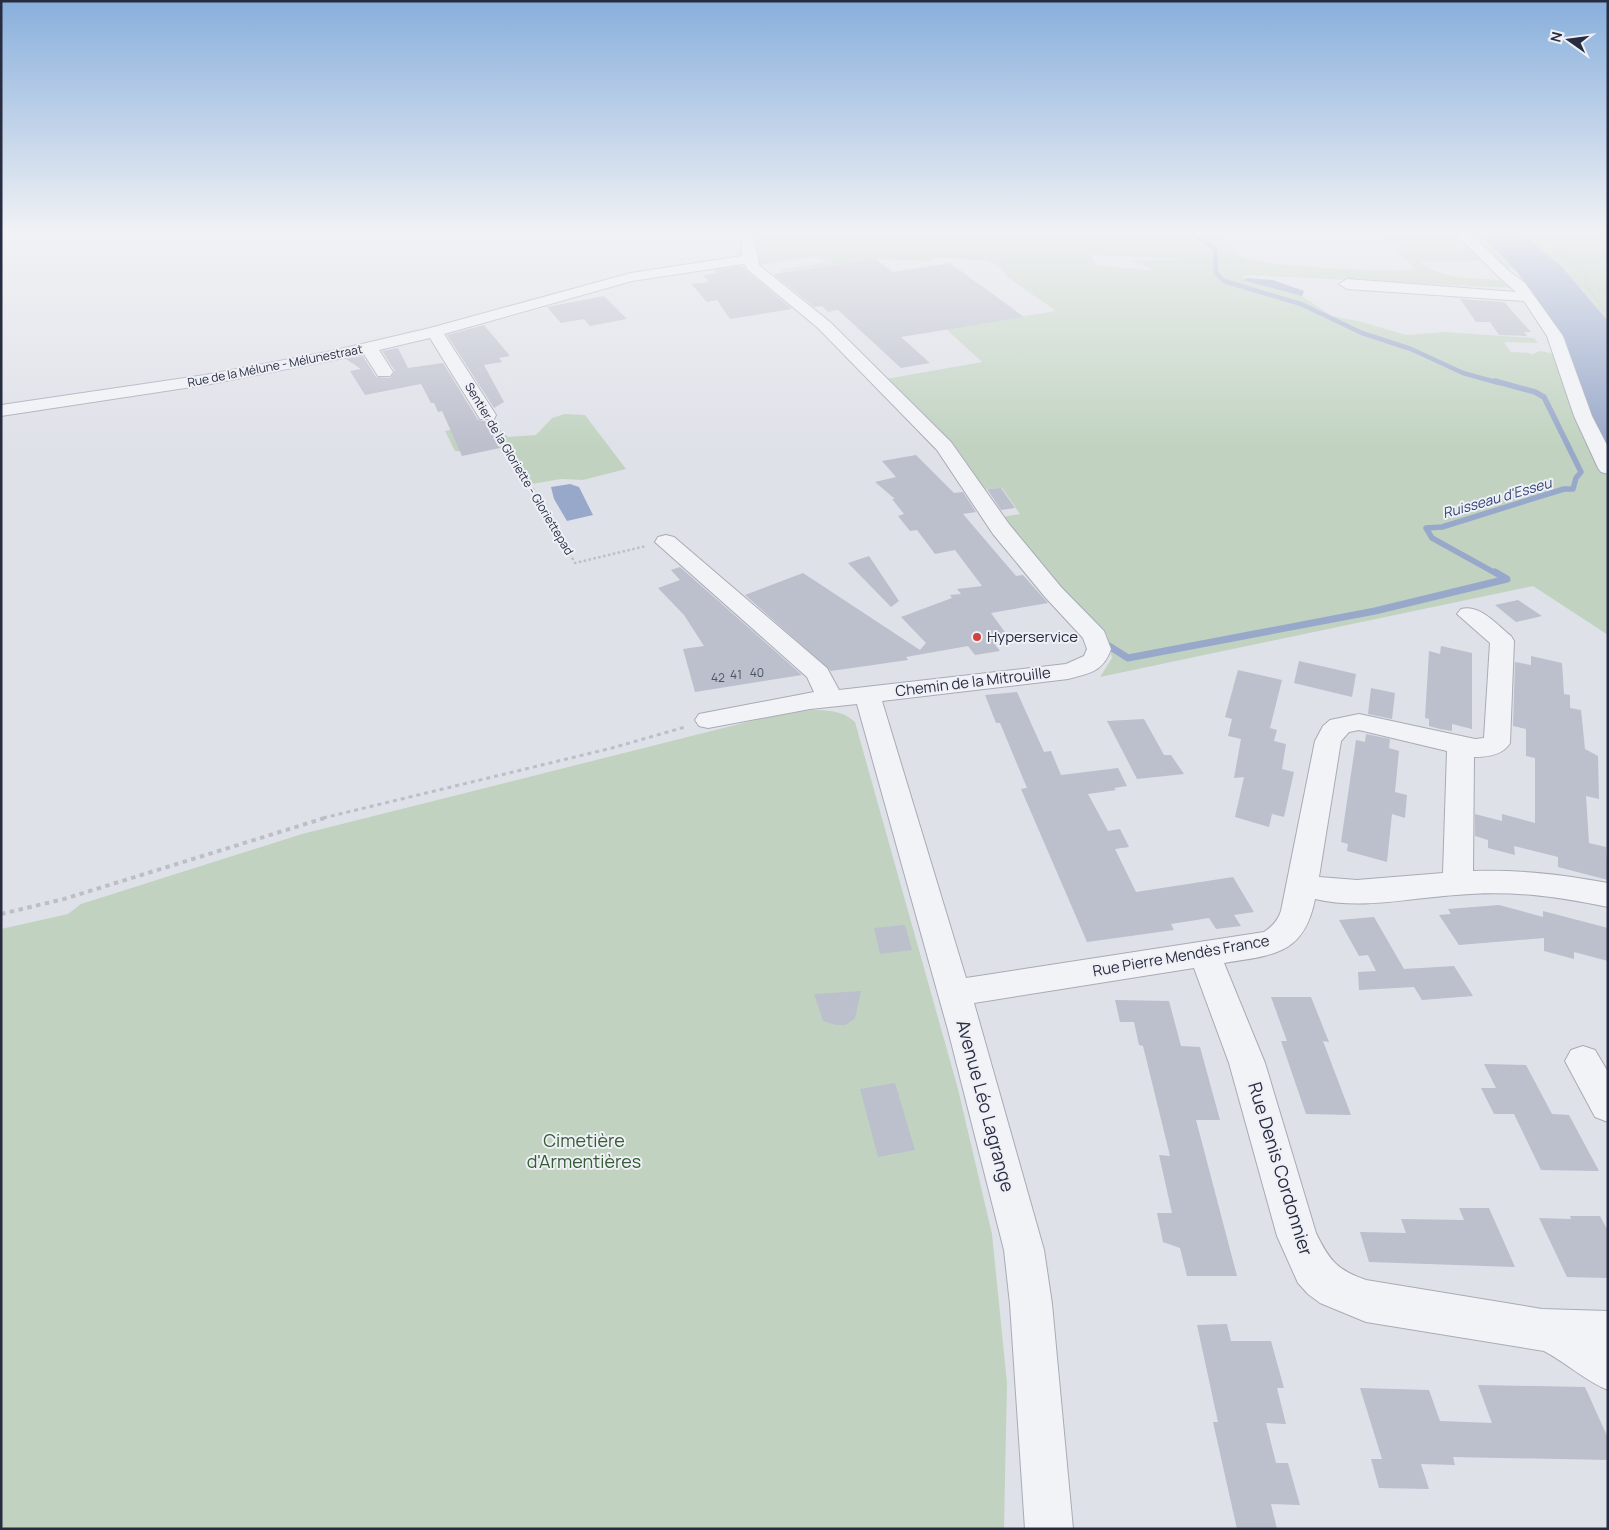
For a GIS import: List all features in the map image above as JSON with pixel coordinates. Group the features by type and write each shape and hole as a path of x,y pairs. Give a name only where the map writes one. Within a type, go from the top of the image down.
{"street":[{"name":"Rue de la Mélune - Mélunestraat","path":"1,411 196,381 370,348 533,304"},
{"name":"Chemin de la Mitrouille","path":"708,720 787,704 1078,668 1092,663 1098,655 1099,647 1095,636 1053,592 1002,529 944,446 824,325 799,304"},
{"path":"1517,304 1550,347 1562,354"},
{"path":"1533,304 1554,336 1583,416 1608,468"},
{"name":"Sentier de la Gloriette - Gloriettepad","path":"434,332 487,415"},
{"path":"370,348 384,372"},
{"path":"666,542 818,673 830,698"},
{"name":"Rue Pierre Mendès France","path":"954,993 1271,943 1283,937 1294,921 1303,884 1328,741 1336,728 1351,722 1359,722 1461,745 1485,748 1493,746 1498,738 1502,641 1469,614"},
{"name":"Avenue Léo Lagrange","path":"867,694 954,993 1024,1250 1031,1304 1049,1529"},
{"path":"1458,883 1461,745"},
{"path":"1303,884 1326,890 1357,892 1458,883 1538,882 1608,895"},
{"name":"Rue Denis Cordonnier","path":"1205,954 1247,1063 1297,1236 1312,1269 1334,1289 1366,1301 1542,1330 1608,1332"},
{"path":"1583,1061 1608,1106"},
{"name":"Rue Denis Cordonnier","path":"1542,1330 1567,1338 1608,1369"}],"path":[{"path":"1600,304 1608,314"},
{"path":"1603,309 1608,308"},
{"name":"Sentier de la Gloriette - Gloriettepad","path":"487,415 537,495 575,563 666,542"},
{"path":"1,914 64,899 307,822 612,748 708,720"}],"green space":[{"path":"1047,304 1315,304 1332,316 1362,322 1406,335 1444,332 1534,338 1538,343 1504,342 1511,352 1530,353 1531,355 1540,351 1556,354 1608,454 1608,635 1533,586 1100,677 1112,658 1107,635 1026,550 1003,517 1020,514 1002,488 985,489 955,446 886,379 982,362 946,329 1056,311"},
{"path":"1594,304 1608,304 1608,321"},
{"path":"565,414 585,415 626,469 583,480 561,479 532,484 522,481 499,447 477,452 455,451 445,431 493,423 508,437 536,435 552,418"},
{"name":"Cimetière d'Armentières","path":"810,710 840,713 855,722 958,1089 992,1234 1007,1383 1004,1529 1,1529 1,929 68,914 81,904 302,834 759,719"}],"water":[{"path":"1540,304 1594,304 1608,321 1608,454 1570,362"},
{"path":"570,484 579,487 593,515 567,521 554,499 551,487"}],"building":[{"path":"560,304 612,304 627,319 590,326 584,319 561,323 547,307"},
{"path":"720,304 787,304 792,309 730,319"},
{"path":"811,304 1007,304 1024,317 901,337 930,363 901,368 838,310 828,312 822,306 814,307"},
{"path":"1464,304 1506,304 1531,332 1524,332 1527,336 1499,335 1490,322 1476,322"},
{"path":"484,325 510,356 499,358 502,362 484,365 504,402 494,408 447,335"},
{"path":"398,348 408,368 443,363 478,420 485,421 500,448 462,456 442,411 438,412 434,403 431,403 421,384 365,395 350,371 361,369 346,359 363,356 376,377 390,378 395,371 382,351"},
{"path":"916,455 954,493 963,492 976,512 963,514 1016,576 1023,575 1048,603 991,613 1010,639 993,642 1000,651 975,655 968,646 906,657 908,660 831,671 745,595 803,573 920,650 926,643 901,617 952,598 950,595 961,594 957,589 982,586 955,550 935,554 917,530 910,531 898,516 904,514 892,499 895,499 875,482 896,477 882,461"},
{"path":"1001,488 1015,508 1001,510 987,489"},
{"path":"869,556 899,601 891,607 848,563"},
{"path":"680,567 802,675 695,692 683,649 704,646 684,615 658,588 680,580 671,570"},
{"path":"1518,600 1542,616 1516,622 1495,605"},
{"path":"1441,646 1472,653 1472,729 1452,724 1452,731 1440,729 1429,726 1429,719 1425,718 1429,651 1440,654"},
{"path":"1531,656 1562,663 1564,694 1570,695 1570,708 1581,710 1585,749 1598,756 1599,799 1586,796 1589,843 1606,847 1608,880 1558,867 1558,857 1514,846 1515,855 1488,848 1488,840 1475,836 1475,814 1502,821 1502,814 1535,823 1535,758 1526,756 1526,729 1513,726 1515,662 1531,665"},
{"path":"1299,661 1356,674 1352,697 1294,683"},
{"path":"1238,670 1282,680 1270,728 1277,730 1274,741 1286,744 1282,769 1294,772 1284,817 1272,814 1269,827 1235,817 1244,777 1234,778 1241,739 1228,736 1232,719 1225,717"},
{"path":"1371,688 1395,693 1392,719 1368,714"},
{"path":"1017,692 1044,752 1051,751 1061,775 1118,768 1127,786 1114,788 1116,790 1088,794 1108,831 1120,829 1129,847 1115,849 1136,892 1233,877 1254,912 1234,915 1241,926 1216,929 1209,918 1171,924 1174,930 1087,942 1021,789 1027,788 1000,723 996,723 985,695"},
{"path":"1144,719 1164,755 1171,755 1184,774 1137,779 1107,721"},
{"path":"1366,734 1390,739 1389,748 1399,751 1395,792 1407,795 1405,818 1392,814 1387,862 1347,851 1348,844 1341,842 1356,740 1365,742"},
{"path":"1499,905 1543,917 1543,911 1608,928 1608,961 1574,952 1574,959 1544,951 1544,938 1459,945 1439,915 1451,914 1448,909"},
{"path":"1374,917 1404,969 1454,966 1473,996 1422,1000 1414,987 1359,990 1358,972 1376,971 1368,955 1359,956 1339,920"},
{"path":"905,925 912,950 880,954 874,928"},
{"path":"861,991 855,1018 846,1025 836,1025 823,1021 814,994"},
{"path":"1271,997 1311,997 1329,1042 1323,1041 1351,1115 1306,1114 1281,1041 1287,1041"},
{"path":"1115,1000 1169,1001 1181,1046 1200,1047 1220,1120 1196,1120 1237,1276 1187,1276 1180,1248 1163,1242 1157,1213 1172,1213 1159,1155 1170,1156 1143,1046 1139,1045 1134,1022 1120,1022"},
{"path":"1484,1064 1526,1065 1552,1114 1569,1115 1599,1171 1541,1170 1514,1114 1494,1114 1481,1088 1496,1088"},
{"path":"895,1083 915,1150 878,1157 860,1089"},
{"path":"1459,1208 1489,1208 1515,1267 1369,1262 1360,1232 1406,1233 1401,1219 1464,1220"},
{"path":"1570,1216 1600,1216 1608,1231 1608,1278 1567,1277 1539,1218 1571,1219"},
{"path":"1227,1324 1231,1341 1271,1341 1284,1388 1277,1388 1286,1424 1266,1423 1276,1463 1288,1463 1300,1505 1271,1504 1277,1529 1237,1529 1213,1422 1218,1422 1197,1325"},
{"path":"1478,1385 1585,1387 1608,1438 1608,1460 1453,1457 1455,1465 1421,1464 1429,1489 1379,1488 1371,1459 1382,1459 1360,1388 1429,1390 1440,1421 1492,1423"}],"waterway":[{"name":"Ruisseau d'Esseu","path":"1302,304 1362,333 1411,349 1463,373 1499,383"},
{"name":"Ruisseau d'Esseu","path":"1495,381 1535,392 1544,397 1581,472 1576,478 1573,489 1564,489 1442,527 1426,528 1432,538 1497,574"},
{"name":"Ruisseau d'Esseu","path":"1109,646 1128,658 1375,611 1507,579 1495,572"}],"place":[{"name":"Hyperservice","path":"977,637"}]}
